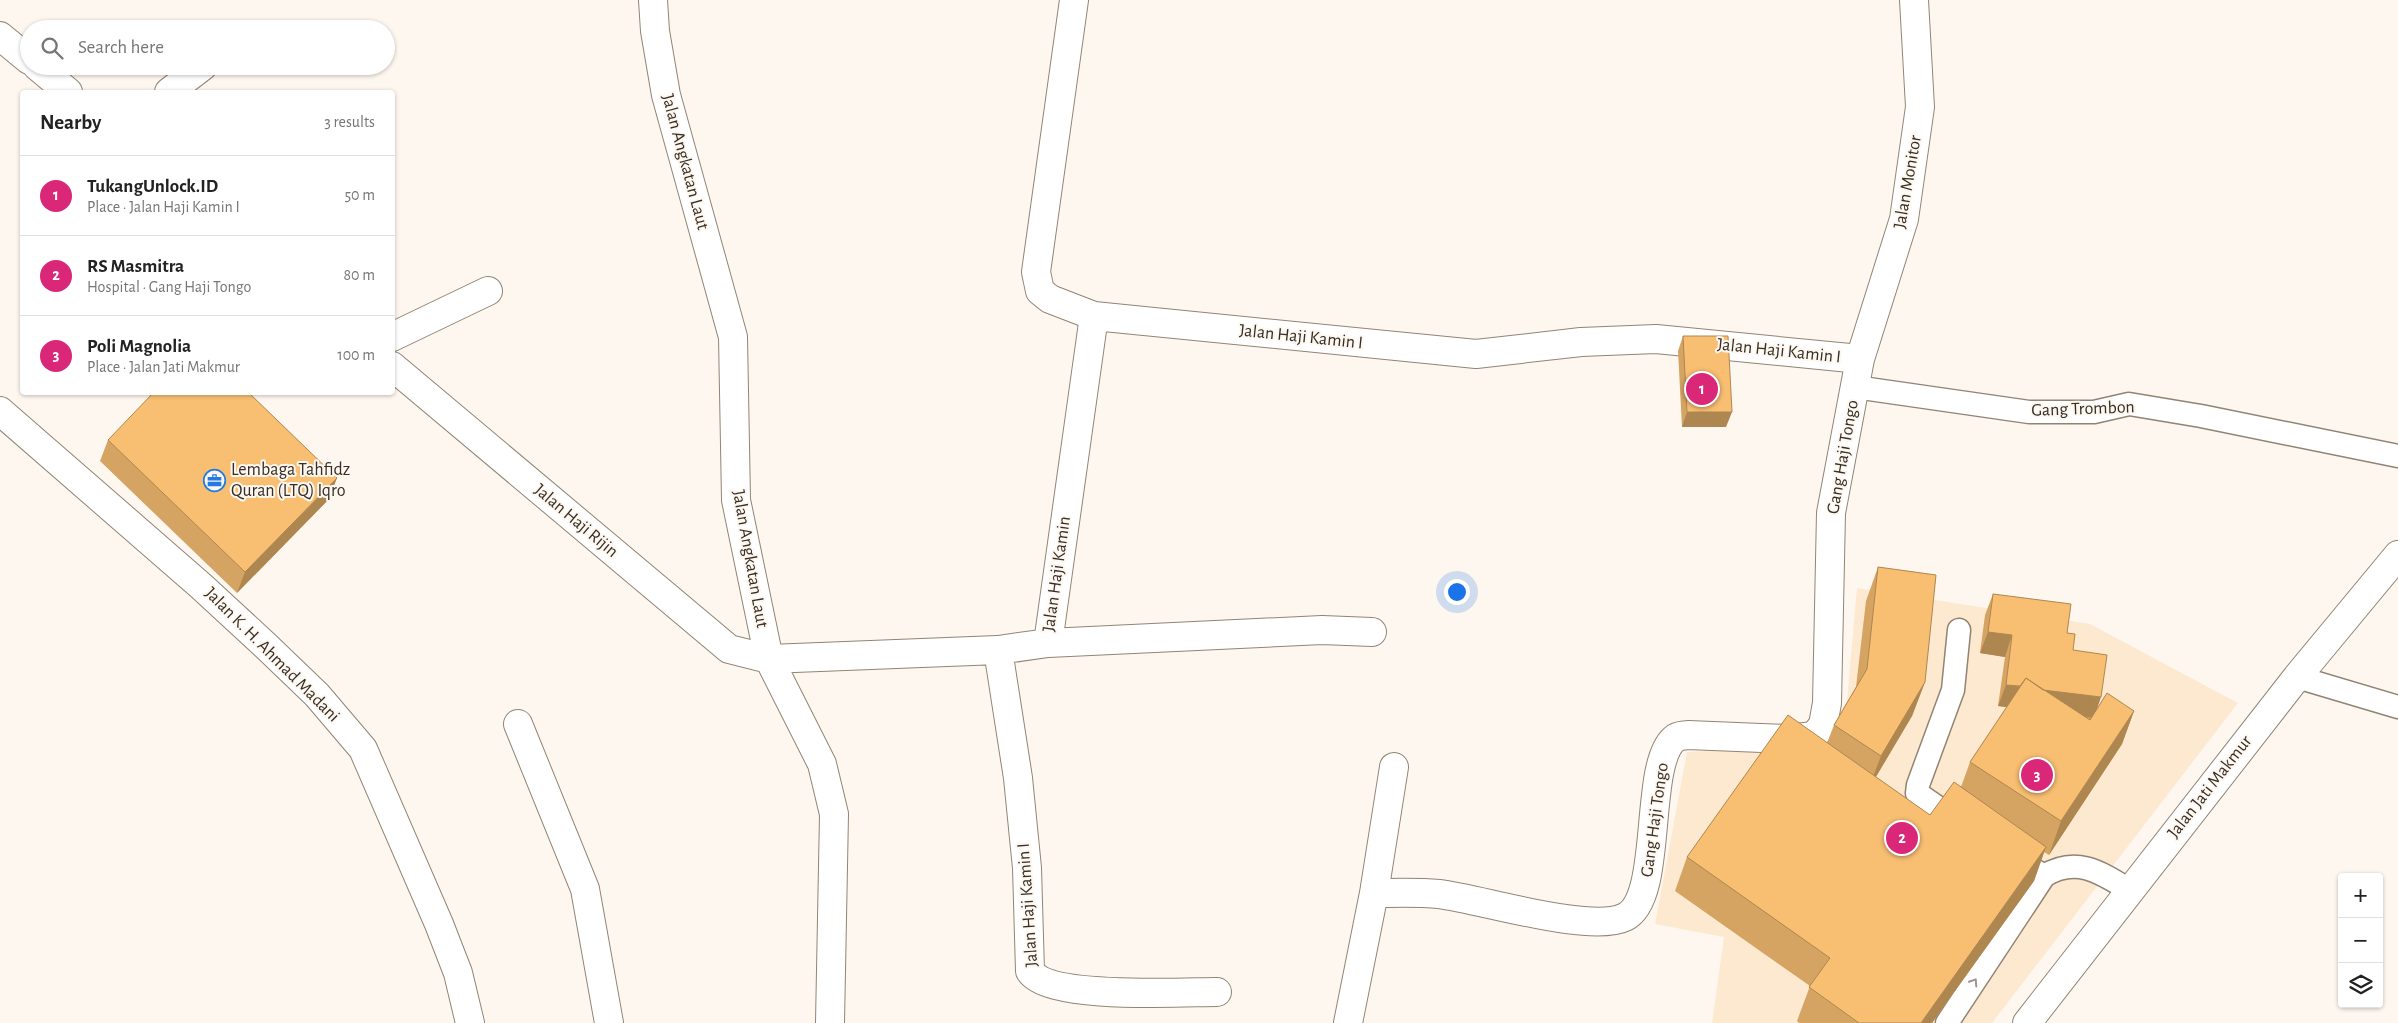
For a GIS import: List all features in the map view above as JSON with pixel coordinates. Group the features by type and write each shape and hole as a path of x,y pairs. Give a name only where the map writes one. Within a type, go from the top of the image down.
{"street":[{"name":"Jalan Angkatan Laut","path":"652,0 655,32 666,94 733,338 736,500 769,659 822,764 834,814 830,1023"},
{"name":"Jalan Haji Kamin I","path":"1074,0 1072,33 1036,272 1040,291 1050,299 1094,316 1476,354 1581,342 1656,339 1860,359"},
{"name":"Jalan Monitor","path":"1860,359 1904,219 1920,107 1914,0"},
{"path":"0,36 20,53"},
{"path":"48,75 66,90"},
{"path":"172,90 191,75"},
{"path":"395,336 488,291"},
{"name":"Jalan Haji Kamin","path":"769,659 998,650 1048,644 1094,316"},
{"name":"Gang Haji Tongo","path":"1374,893 1438,894 1578,921 1609,920 1625,917 1634,910 1645,885 1660,774 1665,750 1672,740 1677,736 1688,735 1787,739 1814,736 1820,731 1827,703 1831,513 1860,359"},
{"name":"Jalan Haji Rijin","path":"395,369 729,649 769,659"},
{"name":"Jalan K. H. Ahmad Madani","path":"0,411 201,586 266,646 317,695 363,749 458,973 470,1023"},
{"name":"Jalan Jati Makmur","path":"2027,1023 2297,677 2398,556"},
{"path":"1048,644 1322,630 1372,632"},
{"name":"Jalan Haji Kamin I","path":"998,650 1018,778 1027,868 1030,971 1035,978 1047,983 1095,992 1217,992"},
{"path":"518,724 585,889 609,1023"},
{"path":"1348,1023 1374,893 1394,767"}],"lane":[{"name":"Gang Trombon","path":"1855,387 2029,412 2094,412 2130,404 2200,416 2398,456"},
{"path":"1960,630 1953,690 1917,793 2044,876"},
{"path":"2297,677 2398,707"},
{"path":"1947,1023 2044,876 2055,869 2067,866 2089,868 2098,871 2129,890"}],"shaded area":[{"path":"1857,588 2090,624 2238,703 1992,1023 1712,1023 1724,937 1655,924 1687,752 1821,743 1847,701"}],"building":[{"path":"1683,336 1728,336 1732,412 1687,412"},
{"name":"Lembaga Tahfidz Quran (LTQ) Iqro","path":"151,395 251,395 337,478 245,572 108,440"},
{"path":"1878,567 1936,575 1925,682 1881,756 1834,725 1867,669"},
{"path":"1993,594 2071,604 2067,633 2075,634 2073,650 2107,655 2101,697 2043,690 2026,678 2020,686 2006,685 2012,635 1988,632"},
{"path":"2026,678 2090,720 2107,693 2134,711 2061,821 1970,762"},
{"path":"1788,715 1930,815 1954,782 2046,847 1921,1023 1859,1023 1809,987 1830,958 1687,857"}],"place":[{"name":"TukangUnlock.ID","path":"1702,389"},
{"name":"Lembaga Tahfidz Quran (LTQ) Iqro","path":"215,480"},
{"name":"Poli Magnolia","path":"2037,775"},
{"name":"RS Masmitra","path":"1902,838"}]}
